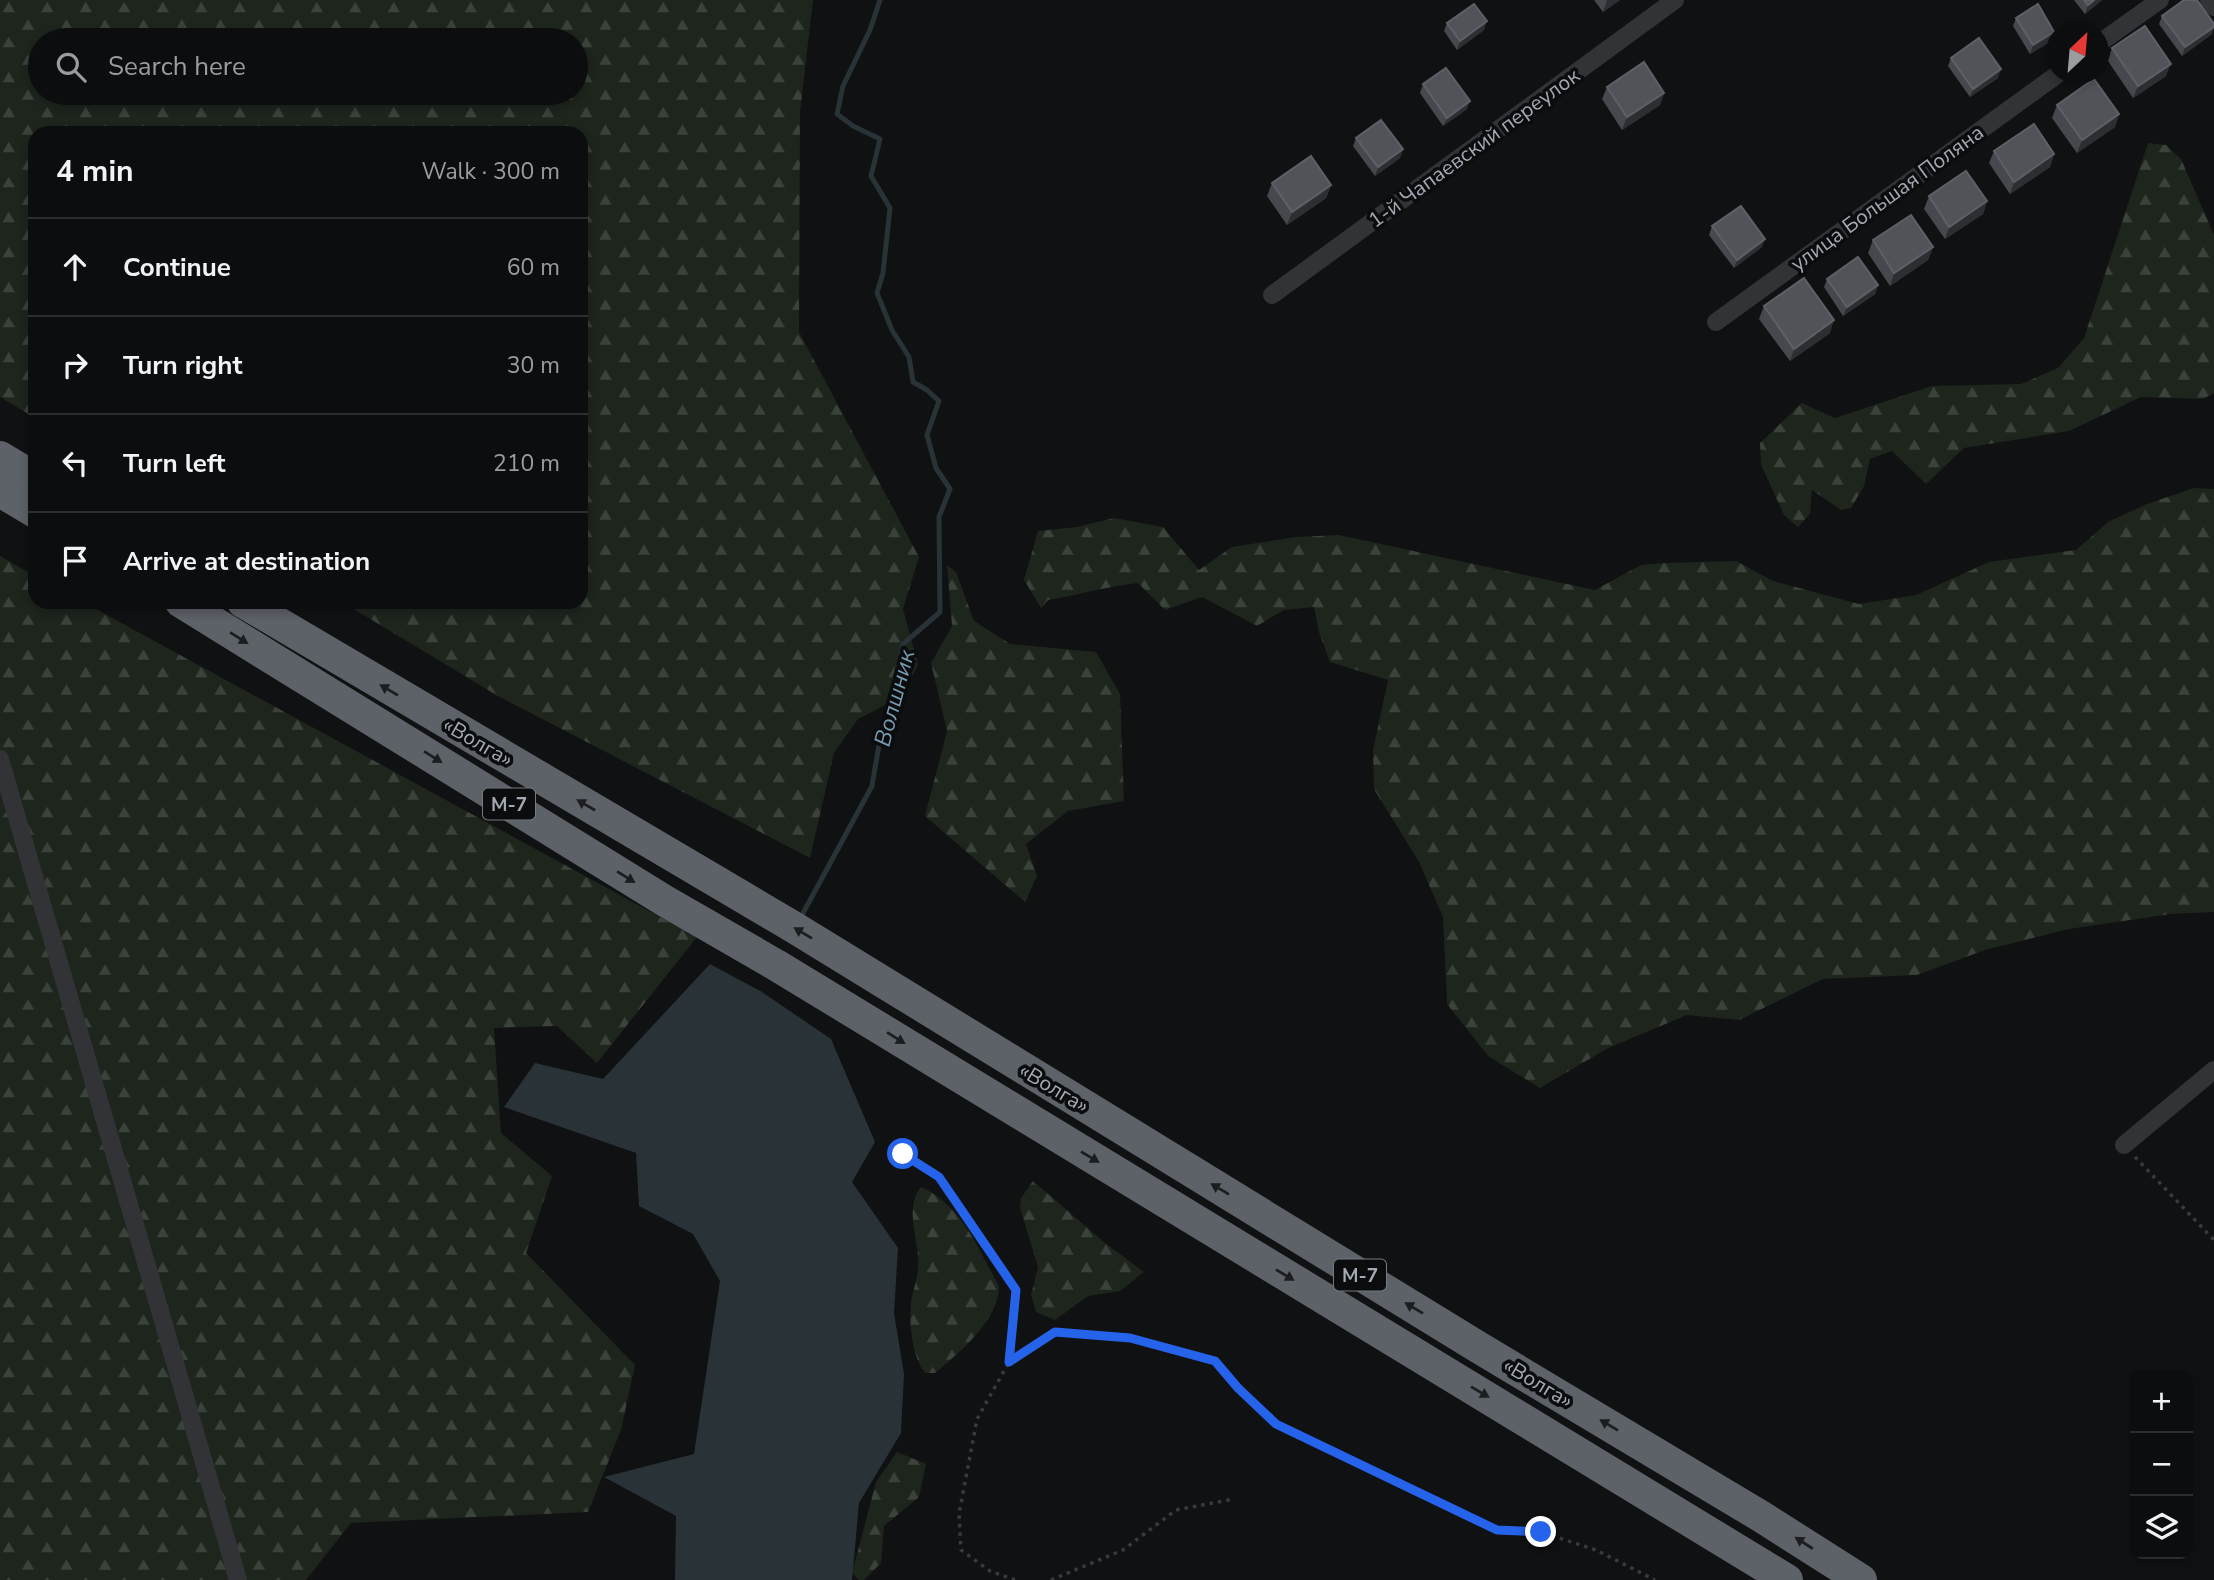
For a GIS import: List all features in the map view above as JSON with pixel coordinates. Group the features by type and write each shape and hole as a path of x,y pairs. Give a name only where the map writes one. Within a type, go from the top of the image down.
{"highway":[{"path":"0,457 28,474"},
{"path":"0,491 28,508"},
{"name":"«Волга»","path":"192,609 664,901 776,965 1787,1580"},
{"name":"«Волга»","path":"255,609 806,935 1861,1580"}],"street":[{"name":"1-й Чапаевский переулок","path":"1272,295 1675,0"},
{"path":"2109,36 2160,0"},
{"path":"2209,0 2214,7"},
{"name":"улица Большая Поляна","path":"1716,322 2046,83"},
{"path":"0,759 238,1580"},
{"path":"2124,1145 2214,1070"}],"path":[{"path":"2124,1145 2214,1240"},
{"path":"903,1154 939,1177 1016,1290 1009,1362 977,1419 959,1514 961,1550 990,1572 1015,1580"},
{"path":"1009,1362 1055,1332 1130,1338 1215,1361 1238,1388 1276,1424 1497,1530 1541,1532 1595,1550 1655,1580"},
{"path":"1051,1580 1123,1550 1176,1510 1234,1499"}],"green space":[{"path":"0,0 813,0 800,112 799,332 919,557 903,609 918,665 901,697 858,719 834,753 810,858 498,696 354,609 588,609 588,126 28,126 28,414 0,397"},
{"path":"2148,143 2166,145 2181,159 2214,235 2214,393 2203,399 2141,397 2069,431 1964,448 1926,484 1892,451 1870,459 1864,486 1851,508 1841,510 1812,490 1810,514 1798,527 1784,515 1761,465 1760,443 1802,403 1835,418 1932,386 2021,384 2058,368 2084,338"},
{"path":"2194,488 2214,489 2214,912 2171,914 2069,929 1985,950 1917,975 1823,979 1739,1020 1687,1015 1608,1048 1540,1088 1488,1056 1447,1004 1443,917 1419,862 1374,789 1373,750 1388,680 1330,662 1319,632 1314,607 1284,610 1257,626 1202,597 1165,610 1138,583 1048,600 1041,608 1024,580 1038,531 1077,527 1114,518 1163,527 1199,570 1232,547 1296,537 1339,535 1595,590 1641,565 1736,561 1773,581 1859,604 1916,595 1989,562 2076,550 2108,522 2147,504"},
{"path":"0,556 28,572 28,609 96,609 697,937 597,1063 557,1026 494,1028 501,1133 552,1176 526,1253 635,1365 621,1430 588,1512 351,1523 306,1580 0,1580"},
{"path":"947,565 956,572 974,621 1010,644 1096,652 1120,694 1124,801 1068,811 1026,844 1037,876 1025,902 925,816 947,731 931,663 952,626"},
{"path":"1033,1181 1105,1243 1144,1272 1120,1291 1088,1296 1055,1320 1036,1312 1031,1295 1038,1267 1020,1208 1021,1198"},
{"path":"921,1187 948,1205 958,1216 999,1286 993,1311 985,1323 966,1346 935,1373 925,1373 921,1366 911,1331 911,1304 918,1266 913,1205"},
{"path":"897,1452 926,1464 919,1497 884,1526 881,1563 864,1580 859,1580 852,1573 876,1482"}],"shaded area":[{"path":"710,964 762,992 831,1039 875,1142 852,1182 898,1248 894,1313 904,1374 901,1433 859,1503 852,1580 675,1580 676,1516 604,1477 694,1454 720,1281 693,1234 639,1206 636,1153 504,1107 535,1063 603,1079"}],"building":[{"path":"2184,0 2197,0 2214,24 2214,27 2185,47 2162,16"},
{"path":"1474,4 1487,21 1460,41 1447,23"},
{"path":"2038,4 2048,21 2046,37 2033,45 2016,18"},
{"path":"2145,26 2171,64 2138,86 2112,48"},
{"path":"1979,38 2001,69 1973,89 1951,58"},
{"path":"1644,62 1664,93 1627,117 1607,87"},
{"path":"1446,68 1470,101 1447,118 1423,84"},
{"path":"2087,84 2098,84 2119,114 2082,140 2057,105"},
{"path":"1381,120 1403,149 1378,167 1356,138"},
{"path":"2034,124 2054,154 2014,182 1994,151"},
{"path":"1311,156 1331,185 1292,212 1272,183"},
{"path":"1966,171 1987,201 1949,227 1929,196"},
{"path":"1741,206 1765,239 1737,260 1712,226"},
{"path":"1911,215 1933,247 1894,273 1873,240"},
{"path":"1858,257 1878,285 1847,307 1827,279"},
{"path":"1804,278 1834,320 1794,349 1764,306"}],"waterway":[{"name":"Волшник","path":"802,915 872,786 880,739 893,700 903,644 940,612 939,517 950,489 936,468 927,435 939,401 913,382 909,357 892,330 877,293 883,273 890,208 871,176 880,139 853,126 837,114 843,86 870,30 880,0"}],"route":[{"path":"903,1154 939,1177 1016,1290 1009,1362 1055,1332 1130,1338 1215,1361 1238,1388 1276,1424 1497,1530 1541,1532"}]}
